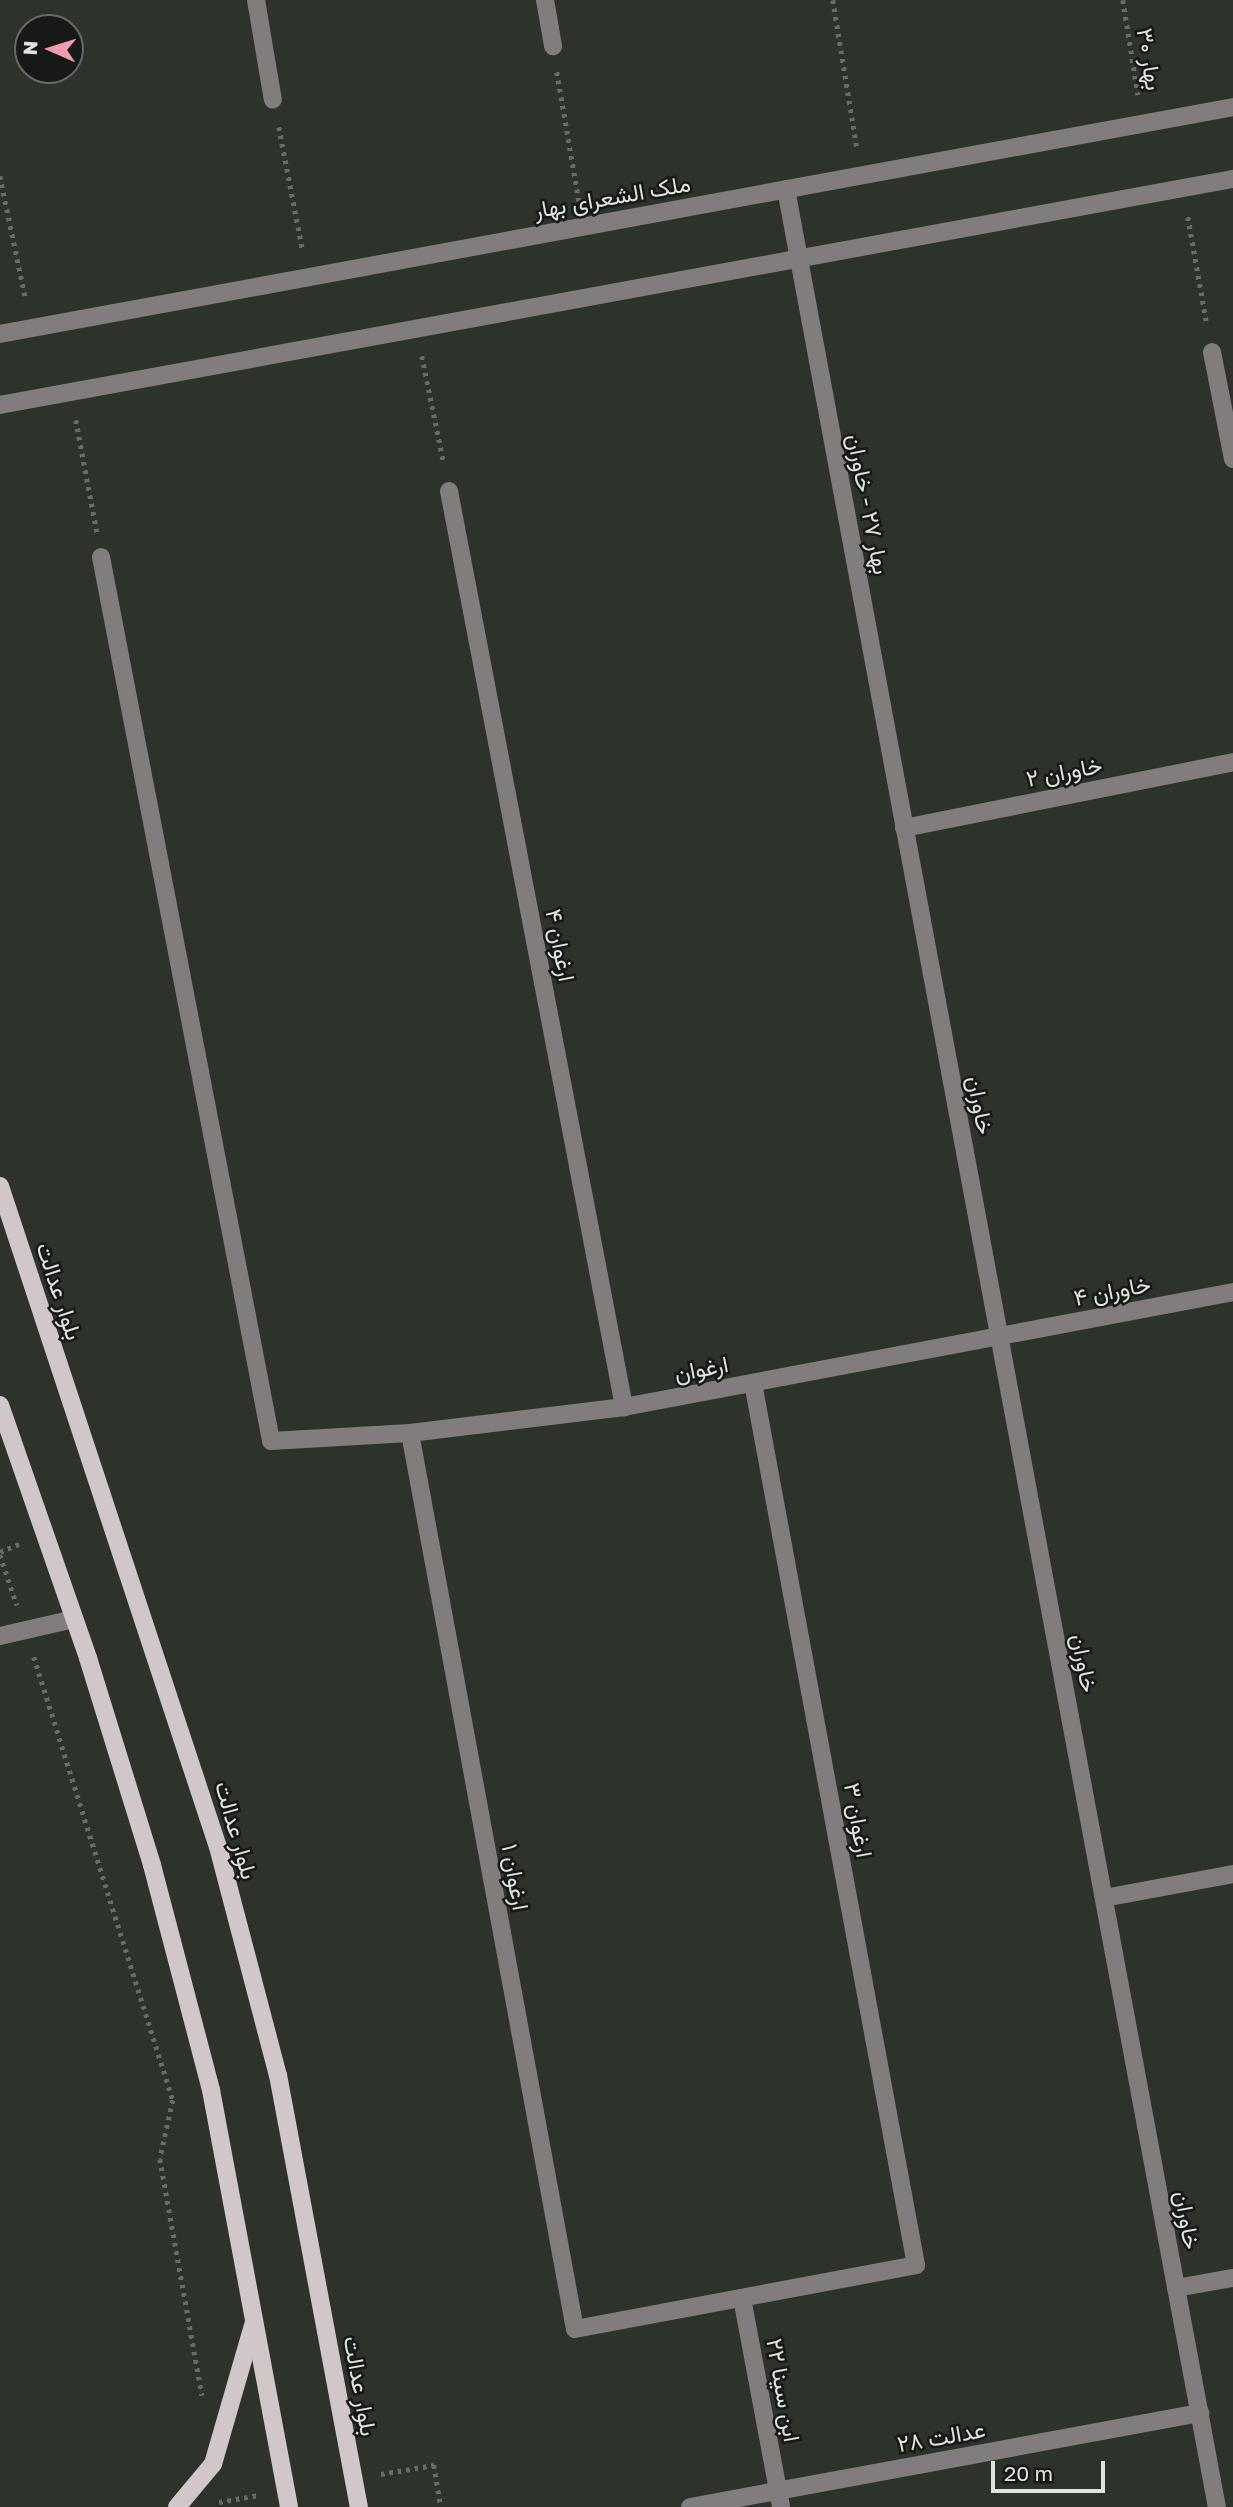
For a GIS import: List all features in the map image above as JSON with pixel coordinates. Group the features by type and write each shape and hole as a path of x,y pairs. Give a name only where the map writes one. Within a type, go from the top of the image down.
{"main road":[{"name":"بلوار عدالت","path":"0,1186 218,1847 278,2075 359,2507"},
{"path":"0,1405 74,1619 152,1865 211,2090 289,2507"},
{"path":"177,2507 213,2464 255,2319"}],"street":[{"path":"256,0 274,100"},
{"path":"545,0 553,46"},
{"name":"ملک الشعرای بهار","path":"0,334 1233,107"},
{"path":"0,404 798,256 1233,179"},
{"name":"بهار ۲۷ - خاوران","path":"786,189 904,828"},
{"path":"1212,352 1233,459"},
{"name":"ارغوان ۴","path":"449,491 624,1407"},
{"name":"ارغوان","path":"101,557 271,1441 410,1433 624,1407 999,1337"},
{"name":"خاوران ۲","path":"904,828 1233,762"},
{"name":"خاوران","path":"904,828 1217,2507"},
{"name":"خاوران ۴","path":"999,1337 1233,1292"},
{"name":"ارغوان ۳","path":"743,2298 916,2266 753,1383"},
{"name":"ارغوان ۱","path":"410,1433 575,2329 743,2298"},
{"path":"0,1636 74,1619"},
{"path":"1104,1898 1233,1874"},
{"path":"1176,2288 1233,2278"},
{"name":"ابن سینا ۲۲","path":"743,2298 779,2499"},
{"name":"عدالت ۲۸","path":"690,2507 779,2499 1200,2413"}],"path":[{"path":"833,0 861,175"},
{"name":"بهار ۳۰","path":"1123,0 1142,124"},
{"path":"553,46 584,226"},
{"path":"274,100 308,277"},
{"path":"0,176 32,328"},
{"path":"1183,188 1212,352"},
{"path":"417,328 449,491"},
{"path":"71,391 101,557"},
{"path":"0,1555 173,2100 160,2160 205,2410"},
{"path":"213,2464 215,2507"}]}
